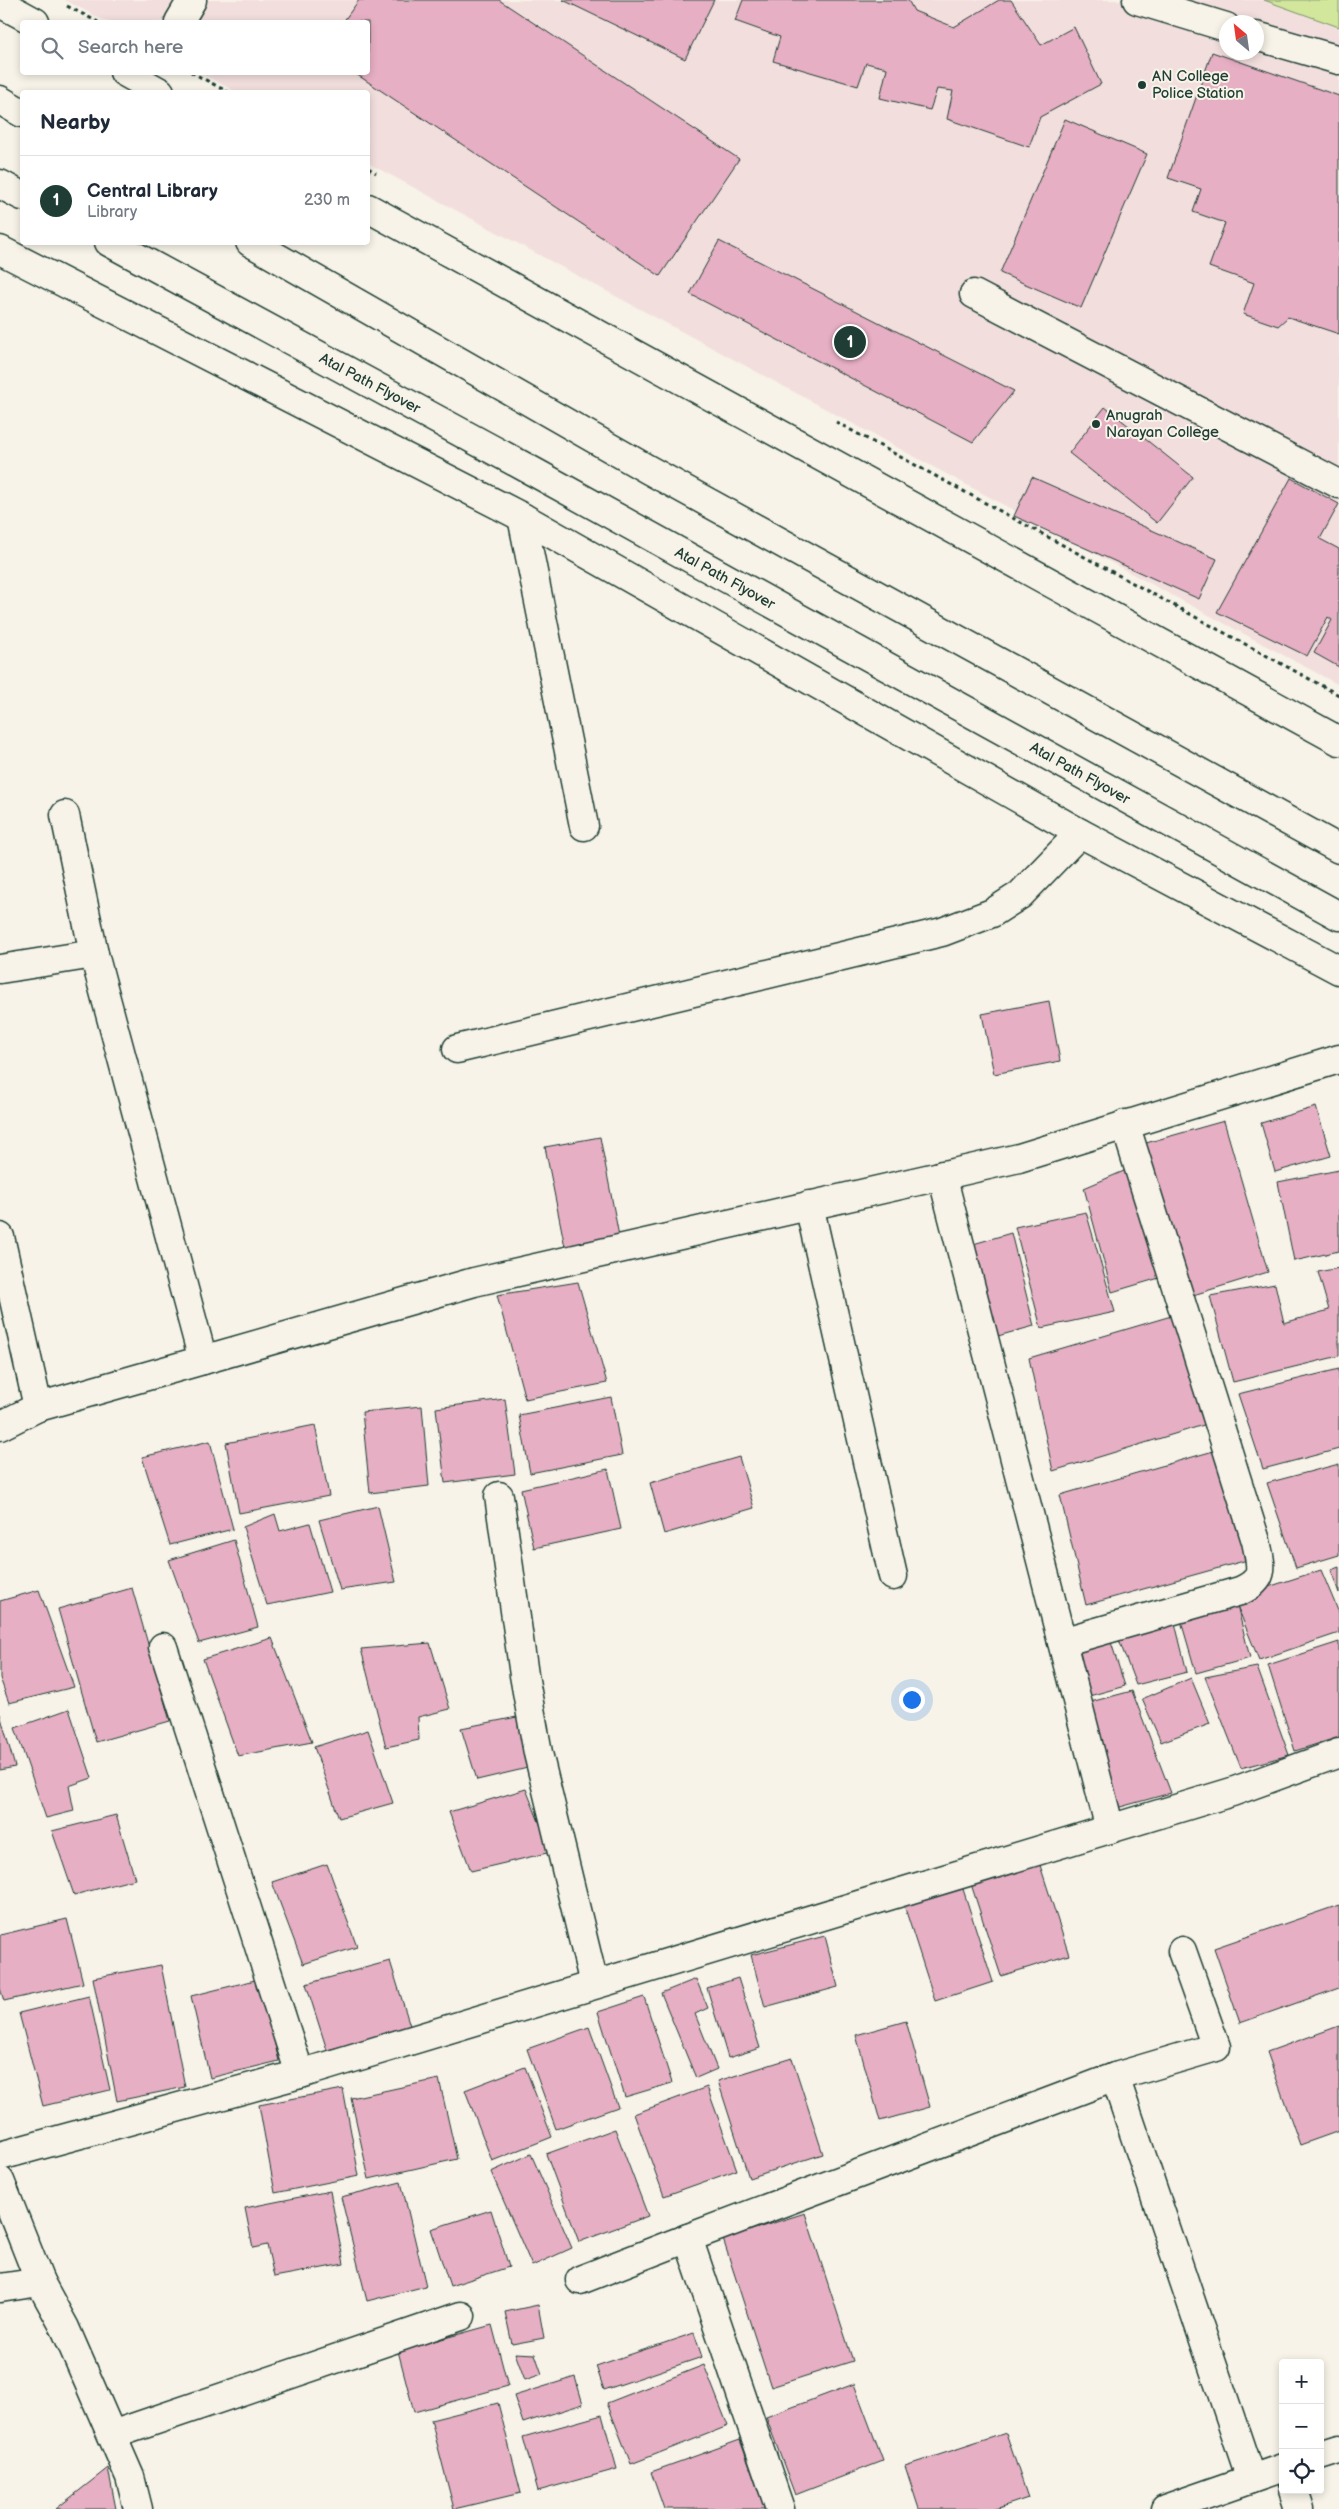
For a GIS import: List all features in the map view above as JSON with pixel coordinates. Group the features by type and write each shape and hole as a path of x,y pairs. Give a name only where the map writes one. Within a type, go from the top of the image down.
{"street":[{"path":"180,20 192,0"},
{"path":"1137,0 1219,25"},
{"path":"0,3 31,20"},
{"path":"1264,38 1339,60"},
{"path":"129,75 156,90"},
{"path":"0,100 20,112"},
{"path":"0,184 20,195"},
{"path":"370,209 1339,741"},
{"name":"Atal Path Flyover","path":"115,245 543,477 1339,916"},
{"path":"255,245 649,470 1339,849"},
{"path":"0,250 522,517 1080,833 1339,970"},
{"path":"974,294 1339,484"},
{"path":"522,517 584,826"},
{"path":"65,815 94,954 202,1360"},
{"path":"456,1049 942,932 992,913 1020,895 1080,833"},
{"path":"0,970 94,954"},
{"path":"0,1426 8,1424 38,1407 474,1282 1019,1158 1339,1059"},
{"path":"1062,1642 1240,1591 1253,1585 1259,1578 1261,1570 1253,1531 1125,1124"},
{"path":"942,1175 1110,1829"},
{"path":"809,1205 893,1576"},
{"path":"0,1237 38,1407"},
{"path":"499,1496 524,1675 538,1753 594,1984"},
{"path":"163,1647 300,2074"},
{"path":"0,2156 300,2074 1232,1792 1339,1753"},
{"path":"580,2280 1115,2077 1216,2047 1182,1951"},
{"path":"1115,2077 1251,2479"},
{"path":"0,2181 40,2282 65,2328 130,2477 138,2509"},
{"path":"688,2238 780,2509"},
{"path":"0,2288 40,2282"},
{"path":"112,2436 461,2316"},
{"path":"1324,2454 1339,2449"},
{"path":"1165,2509 1279,2469"},
{"path":"1294,2494 1299,2509"}],"path":[{"path":"64,4 94,20"},
{"path":"197,75 224,90"},
{"path":"370,169 385,178"},
{"path":"831,420 1339,695"}],"shaded area":[{"name":"Anugrah Narayan College","path":"65,0 1339,0 1339,685 370,164 370,90 233,90 204,75 370,75 370,20 103,20"}],"green space":[{"path":"1264,0 1339,0 1339,27"}],"building":[{"path":"359,0 499,0 739,159 660,276 358,75 370,75 370,20 344,20"},
{"path":"563,0 714,0 685,59"},
{"path":"743,0 908,0 914,11 954,27 999,0 1011,0 1041,45 1074,27 1101,84 1040,117 1029,147 947,119 953,91 937,89 930,110 880,98 887,68 866,63 858,86 773,61 780,37 735,21"},
{"path":"1212,52 1219,54 1219,60 1235,60 1339,96 1339,334 1288,317 1278,326 1243,314 1254,283 1209,267 1225,223 1193,212 1201,189 1168,178"},
{"path":"1065,119 1147,154 1081,308 1000,273"},
{"path":"719,241 1014,391 973,442 690,294"},
{"path":"1105,407 1193,477 1157,523 1069,453"},
{"path":"1032,477 1217,559 1199,599 1014,516"},
{"path":"1291,478 1339,504 1320,539 1339,549 1339,667 1314,653 1332,620 1328,617 1307,656 1217,612"},
{"path":"1049,1001 1060,1061 994,1074 982,1014"},
{"path":"1316,1107 1331,1156 1275,1172 1261,1123"},
{"path":"1224,1121 1268,1272 1190,1296 1146,1143"},
{"path":"600,1137 619,1236 565,1247 545,1147"},
{"path":"1131,1168 1166,1276 1112,1292 1084,1188"},
{"path":"1339,1170 1339,1251 1294,1261 1278,1182"},
{"path":"1086,1212 1115,1312 1041,1328 1015,1227"},
{"path":"1011,1233 1034,1326 987,1339 963,1247"},
{"path":"1339,1268 1339,1356 1233,1382 1210,1296 1275,1284 1284,1323 1329,1310 1318,1272"},
{"path":"578,1282 607,1383 525,1399 497,1295"},
{"path":"1178,1314 1207,1424 1053,1471 1029,1358"},
{"path":"1339,1369 1339,1449 1263,1469 1238,1394"},
{"path":"611,1397 622,1455 530,1473 519,1415"},
{"path":"505,1399 515,1474 445,1483 436,1408"},
{"path":"422,1406 429,1486 370,1493 362,1412"},
{"path":"315,1425 329,1496 239,1513 226,1443"},
{"path":"210,1441 233,1529 170,1545 142,1457"},
{"path":"1217,1450 1251,1559 1086,1605 1060,1495"},
{"path":"739,1457 754,1508 664,1534 650,1483"},
{"path":"1339,1464 1339,1555 1296,1568 1267,1483"},
{"path":"608,1469 621,1529 534,1548 521,1489"},
{"path":"378,1506 396,1582 340,1590 319,1520"},
{"path":"275,1514 280,1531 310,1523 330,1592 267,1605 243,1527"},
{"path":"234,1540 258,1627 199,1643 169,1560"},
{"path":"1339,1567 1339,1593 1331,1570"},
{"path":"1321,1570 1339,1613 1339,1633 1259,1660 1234,1598"},
{"path":"132,1588 170,1721 96,1742 58,1609"},
{"path":"39,1590 74,1687 9,1703 0,1678 0,1601"},
{"path":"1237,1605 1250,1658 1196,1673 1181,1621"},
{"path":"1174,1619 1187,1672 1136,1685 1119,1640"},
{"path":"1109,1636 1125,1686 1082,1698 1068,1649"},
{"path":"272,1638 312,1742 238,1756 203,1659"},
{"path":"1339,1642 1339,1737 1295,1751 1268,1665"},
{"path":"430,1643 450,1709 418,1717 419,1740 386,1747 361,1649"},
{"path":"1257,1667 1289,1755 1241,1768 1205,1677"},
{"path":"1191,1678 1210,1724 1161,1742 1142,1699"},
{"path":"1132,1691 1171,1793 1113,1809 1083,1704"},
{"path":"69,1709 92,1778 69,1786 74,1811 46,1818 15,1728"},
{"path":"0,1714 15,1767 0,1770"},
{"path":"517,1717 532,1767 477,1780 461,1728"},
{"path":"368,1730 393,1803 339,1818 314,1747"},
{"path":"526,1789 551,1852 471,1871 449,1812"},
{"path":"116,1815 135,1879 74,1895 52,1831"},
{"path":"1038,1859 1069,1955 1001,1976 970,1881"},
{"path":"327,1864 357,1947 303,1964 272,1882"},
{"path":"961,1883 993,1982 935,2001 903,1902"},
{"path":"1339,1905 1339,1988 1240,2023 1214,1948"},
{"path":"67,1919 83,1983 4,2001 0,1988 0,1935"},
{"path":"825,1936 838,1987 765,2007 751,1955"},
{"path":"390,1961 411,2029 327,2050 306,1984"},
{"path":"161,1965 185,2087 117,2101 93,1978"},
{"path":"738,1978 760,2048 728,2058 707,1988"},
{"path":"259,1979 279,2061 210,2078 191,1996"},
{"path":"696,1979 708,2008 695,2014 717,2069 696,2078 661,1993"},
{"path":"89,1996 110,2090 43,2106 19,2013"},
{"path":"644,1997 672,2083 625,2097 598,2012"},
{"path":"906,2021 930,2107 880,2121 856,2035"},
{"path":"1339,2026 1339,2131 1300,2145 1267,2052"},
{"path":"589,2027 618,2107 556,2129 527,2049"},
{"path":"792,2058 823,2154 749,2178 718,2081"},
{"path":"525,2067 552,2137 492,2161 465,2090"},
{"path":"439,2079 457,2159 369,2179 351,2098"},
{"path":"707,2087 737,2170 664,2196 634,2114"},
{"path":"343,2089 359,2176 275,2193 259,2105"},
{"path":"615,2129 648,2216 579,2242 546,2154"},
{"path":"531,2154 572,2248 532,2266 491,2172"},
{"path":"401,2182 426,2286 367,2301 341,2197"},
{"path":"330,2191 344,2264 274,2277 267,2245 253,2248 245,2208"},
{"path":"491,2210 509,2267 450,2286 431,2229"},
{"path":"805,2213 853,2361 771,2387 723,2239"},
{"path":"538,2305 544,2338 512,2344 505,2312"},
{"path":"492,2325 508,2386 414,2412 398,2351"},
{"path":"694,2333 702,2357 604,2390 596,2366"},
{"path":"515,2353 535,2354 542,2374 525,2380"},
{"path":"704,2365 728,2426 631,2464 607,2403"},
{"path":"575,2377 583,2404 523,2423 514,2396"},
{"path":"854,2384 883,2461 795,2495 766,2417"},
{"path":"498,2403 521,2493 454,2509 431,2420"},
{"path":"602,2415 617,2469 538,2491 523,2437"},
{"path":"1006,2433 1028,2498 995,2509 919,2509 905,2466"},
{"path":"740,2440 765,2509 664,2509 651,2472"},
{"path":"108,2468 116,2509 56,2509"}],"place":[{"name":"AN College Police Station","path":"1142,85"},
{"name":"Central Library","path":"850,342"},
{"name":"Anugrah Narayan College","path":"1096,424"}]}
